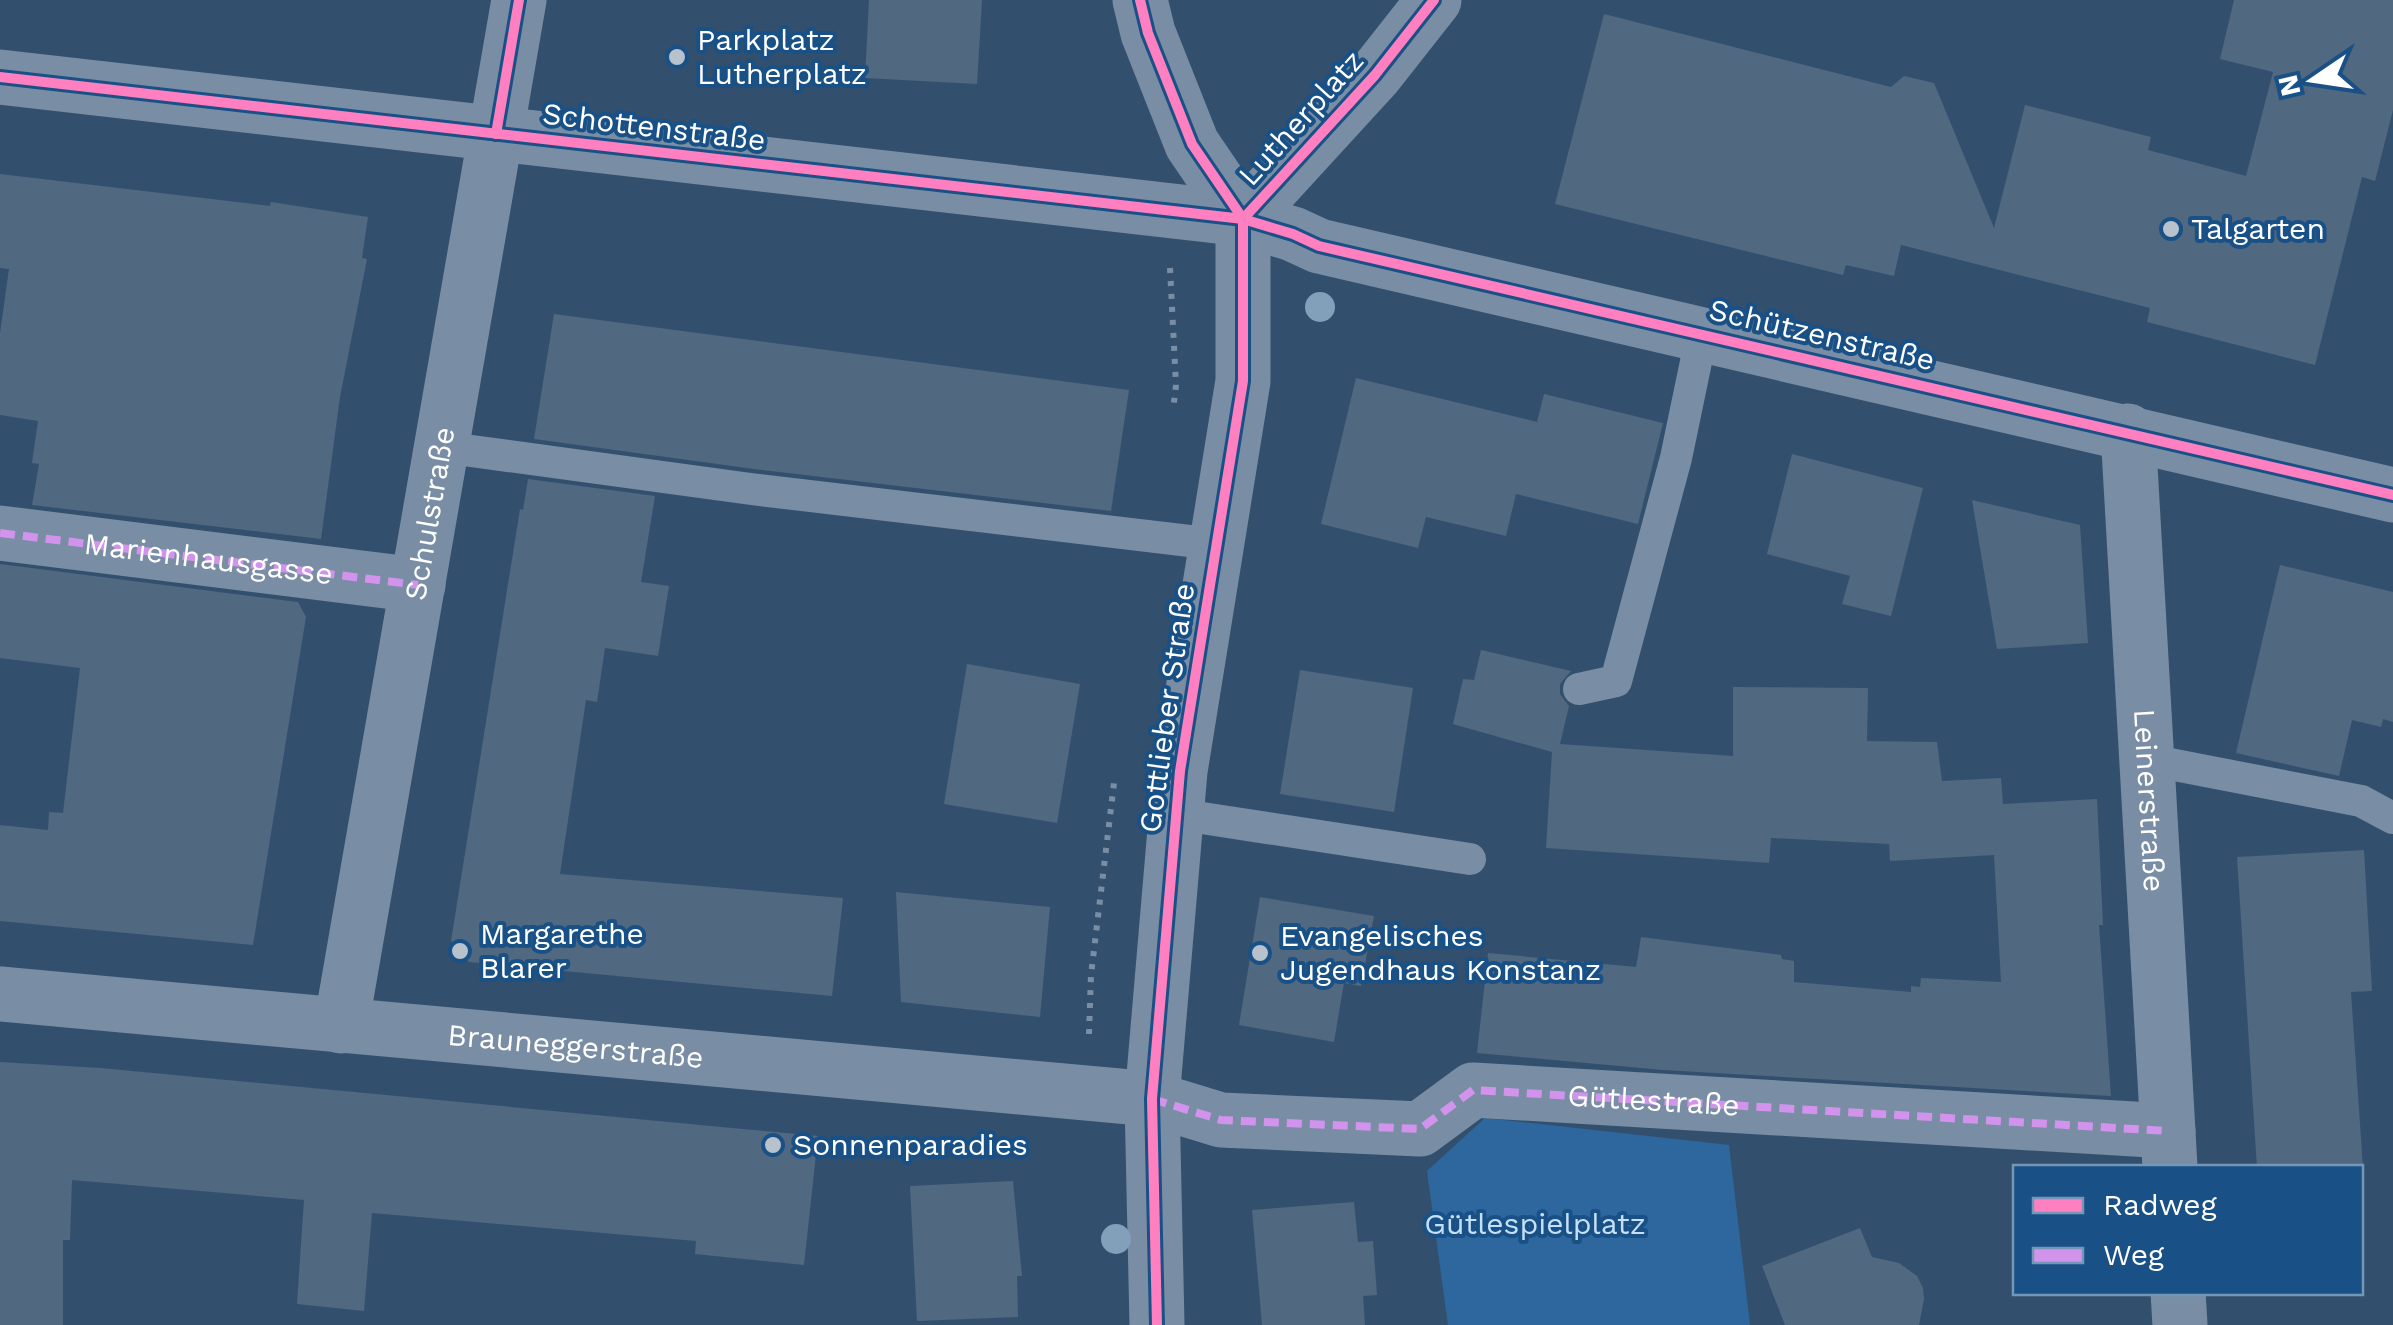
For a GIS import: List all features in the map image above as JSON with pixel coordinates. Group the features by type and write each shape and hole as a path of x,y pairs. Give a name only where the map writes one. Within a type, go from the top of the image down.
{"street":[{"name":"Schulstraße","path":"341,1026 519,0"},
{"name":"Lutherplatz","path":"1140,0 1148,33 1192,144 1243,219 1375,75 1434,0"},
{"name":"Schottenstraße","path":"0,77 1243,219"},
{"name":"Schützenstraße","path":"1243,219 1320,246 2393,495"},
{"name":"Gottlieber Straße","path":"1157,1325 1152,1099 1176,814 1242,381 1243,219"},
{"name":"Leinerstraße","path":"2128,431 2169,1149"},
{"name":"Marienhausgasse","path":"0,534 418,585"},
{"name":"Brauneggerstraße","path":"0,994 1152,1099"},
{"name":"Gütlestraße","path":"1152,1099 1221,1120 1420,1130 1472,1090 2169,1149"},
{"path":"2178,1295 2180,1325"}],"lane":[{"path":"1579,689 1616,680 1676,458 1702,333"},
{"path":"442,447 750,489 1215,544"},
{"path":"2148,760 2361,801 2393,818"},
{"path":"1176,814 1470,859"}],"green space":[{"name":"Gütlespielplatz","path":"1485,1118 1729,1145 1750,1325 1448,1325 1427,1171"}],"building":[{"path":"869,0 982,0 977,84 865,78"},
{"path":"2234,0 2393,0 2393,110 2375,181 2362,177 2315,365 2147,322 2150,308 1901,245 1894,276 1846,265 1843,275 1555,204 1604,14 1891,87 1904,76 1934,83 1994,228 2025,105 2151,137 2148,150 2246,176 2273,72 2220,59"},
{"path":"0,174 270,206 271,202 368,217 362,258 367,259 340,397 321,539 32,505 39,464 32,463 38,421 0,415 0,333 9,269 0,268"},
{"path":"554,314 1129,390 1111,511 534,439"},
{"path":"1356,378 1537,422 1544,394 1663,423 1638,524 1516,494 1506,536 1426,517 1418,548 1321,524"},
{"path":"1792,454 1923,488 1891,616 1842,604 1850,576 1767,554"},
{"path":"528,479 655,496 641,582 669,586 658,656 605,648 597,702 586,700 560,874 843,898 832,996 469,962 451,941"},
{"path":"1972,500 2080,525 2088,643 1997,649"},
{"path":"0,564 298,602 306,617 253,945 0,921 0,825 48,830 49,812 63,813 80,668 0,658"},
{"path":"2280,565 2393,592 2393,722 2383,719 2381,727 2352,720 2339,776 2236,753"},
{"path":"1481,650 1571,671 1560,684 1560,694 1569,706 1560,744 1733,756 1733,687 1868,688 1867,741 1937,742 1942,781 2001,778 2003,804 2097,799 2103,925 2099,925 2111,1096 1663,1070 1477,1053 1488,953 1636,967 1641,937 1781,955 1782,959 1794,961 1794,982 1911,992 1911,986 1920,987 1921,978 2001,982 1994,855 1890,861 1889,844 1771,838 1769,863 1546,848 1552,752 1453,724 1463,679 1474,680"},
{"path":"967,664 1080,684 1057,823 944,804"},
{"path":"1300,670 1413,688 1394,812 1280,794"},
{"path":"2364,850 2372,991 2351,992 2363,1165 2257,1165 2237,857"},
{"path":"896,892 1050,907 1040,1017 901,1002"},
{"path":"1260,897 1374,916 1361,986 1344,983 1334,1042 1239,1025"},
{"path":"0,1062 100,1068 818,1136 804,1265 695,1254 696,1241 372,1213 364,1311 297,1304 304,1200 72,1180 70,1240 63,1240 63,1325 0,1325"},
{"path":"1013,1181 1022,1276 1017,1276 1018,1317 917,1321 910,1186"},
{"path":"1354,1202 1358,1242 1373,1241 1377,1295 1363,1296 1365,1325 1262,1325 1252,1210"},
{"path":"1860,1228 1872,1257 1899,1263 1917,1276 1924,1299 1919,1325 1785,1325 1762,1266"}],"marked path":[{"path":"0,533 418,585"},
{"path":"1152,1099 1221,1120 1420,1129 1473,1090 2168,1131"}],"cycle path":[{"path":"496,134 519,0"},
{"path":"1140,0 1148,33 1192,144 1243,219"},
{"path":"1243,219 1375,75 1434,0"},
{"path":"0,77 1243,219 1319,246 2393,495"},
{"path":"1157,1325 1152,1099 1180,771 1243,381 1243,219"}],"place":[{"name":"Parkplatz Lutherplatz","path":"677,57"},
{"name":"Talgarten","path":"2171,229"},
{"name":"Margarethe Blarer","path":"460,951"},
{"name":"Evangelisches Jugendhaus Konstanz","path":"1260,953"},
{"name":"Sonnenparadies","path":"773,1145"}]}
